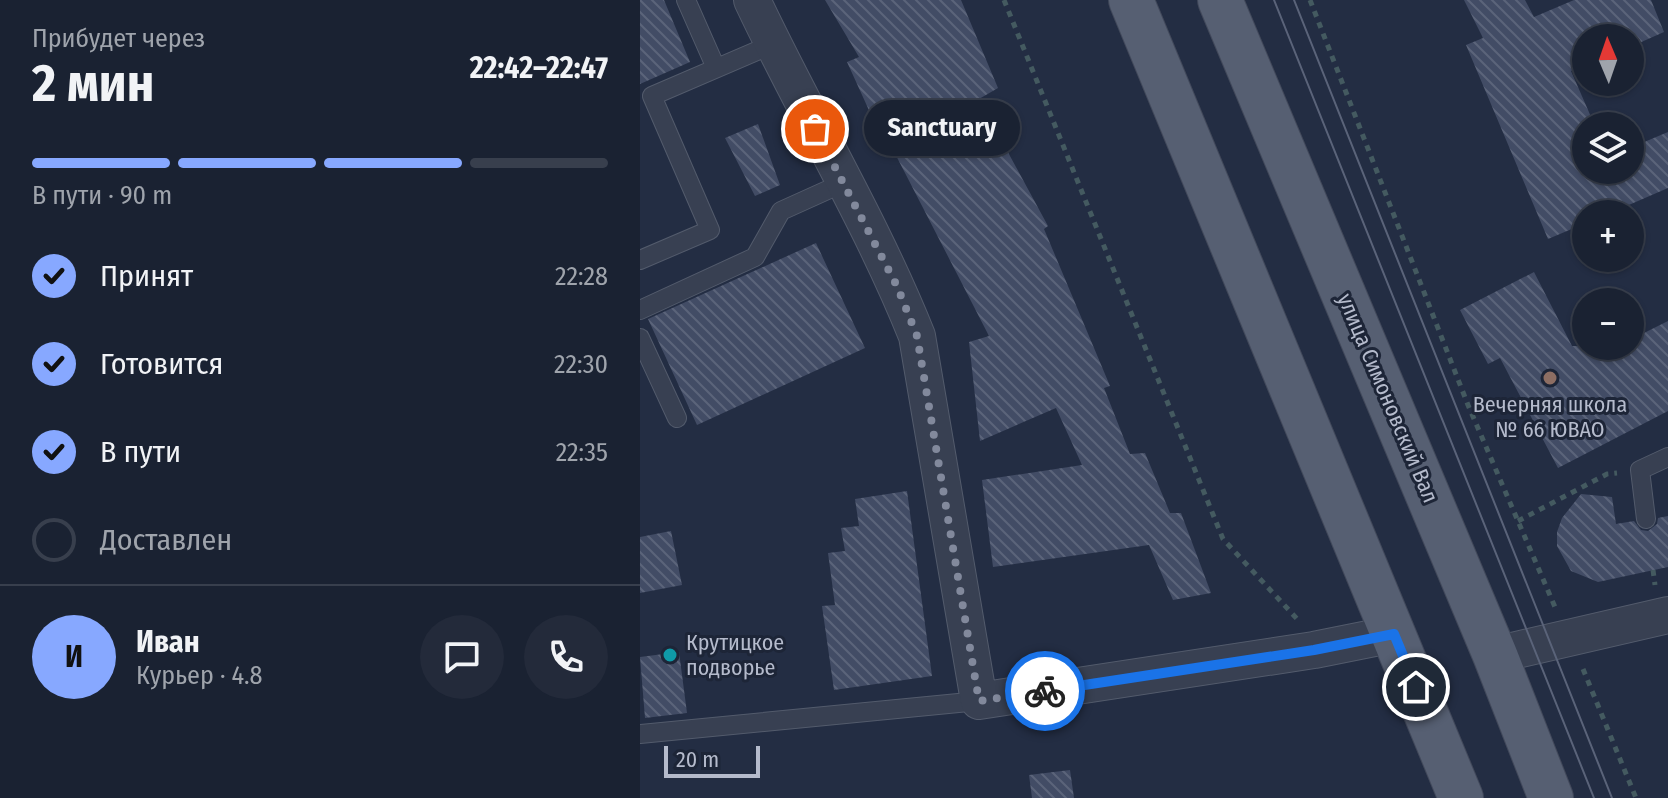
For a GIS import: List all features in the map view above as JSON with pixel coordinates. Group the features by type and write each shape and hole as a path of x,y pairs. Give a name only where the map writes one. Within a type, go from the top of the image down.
{"main road":[{"path":"1131,0 1394,634 1457,796"},
{"name":"улица Симоновский Вал","path":"1220,0 1495,655 1551,798"}],"street":[{"path":"752,0 897,286 917,336 979,701 1314,650 1394,634"},
{"path":"1495,655 1662,602"}],"lane":[{"path":"686,0 716,68"},
{"path":"640,260 710,230 652,96 773,44"},
{"path":"640,310 755,257 781,211 843,183"},
{"path":"640,338 677,418"},
{"path":"1646,519 1640,470 1668,457"},
{"path":"640,734 979,701"}],"path":[{"path":"1004,0 1223,539 1309,631 1314,650"},
{"path":"1310,0 1468,405 1555,607"},
{"path":"1518,521 1607,474 1640,470"},
{"path":"1653,570 1662,602"},
{"path":"1580,661 1636,798"}],"building":[{"path":"640,0 664,0 690,62 640,84"},
{"path":"825,0 961,0 998,88 979,99 1048,226 1044,229 1110,386 1104,388 1130,454 1145,453 1170,513 1181,513 1211,593 1173,600 1149,545 993,567 982,480 1082,465 1056,408 980,441 969,342 989,336 887,138 883,141 847,62 859,57"},
{"path":"1464,0 1525,0 1534,17 1574,0 1651,0 1664,32 1644,41 1644,24 1572,24 1572,96 1582,96 1589,112 1572,112 1572,184 1644,184 1644,142 1668,132 1668,188 1640,200 1572,200 1572,229 1548,239 1466,45 1483,38"},
{"path":"758,124 780,185 755,196 725,138"},
{"path":"816,243 865,348 697,425 648,319"},
{"name":"Вечерняя школа № 66 ЮВАО","path":"1534,272 1572,346 1572,360 1644,360 1644,333 1668,321 1668,411 1558,468 1500,358 1488,364 1460,310"},
{"path":"907,491 932,676 834,690 822,606 835,605 828,553 845,551 841,528 859,526 855,499"},
{"path":"1581,494 1612,497 1616,524 1634,521 1641,530 1648,531 1657,524 1658,518 1668,516 1668,567 1598,582 1571,571 1557,546 1557,532 1562,518"},
{"path":"671,531 682,585 640,593 640,537"},
{"path":"679,652 687,713 645,718 640,657"},
{"path":"1070,770 1074,798 1032,798 1029,775"}],"tram line":[{"path":"1274,0 1594,798"},
{"path":"1294,0 1612,798"}],"way so far":[{"path":"815,129 897,286 917,336 979,701 1045,691"}],"place":[{"name":"Sanctuary","path":"815,129"},
{"name":"Вечерняя школа № 66 ЮВАО","path":"1550,378"},
{"name":"Крутицкое подворье","path":"670,655"}],"route":[{"path":"1045,691 1314,650 1394,634 1416,687"}]}
